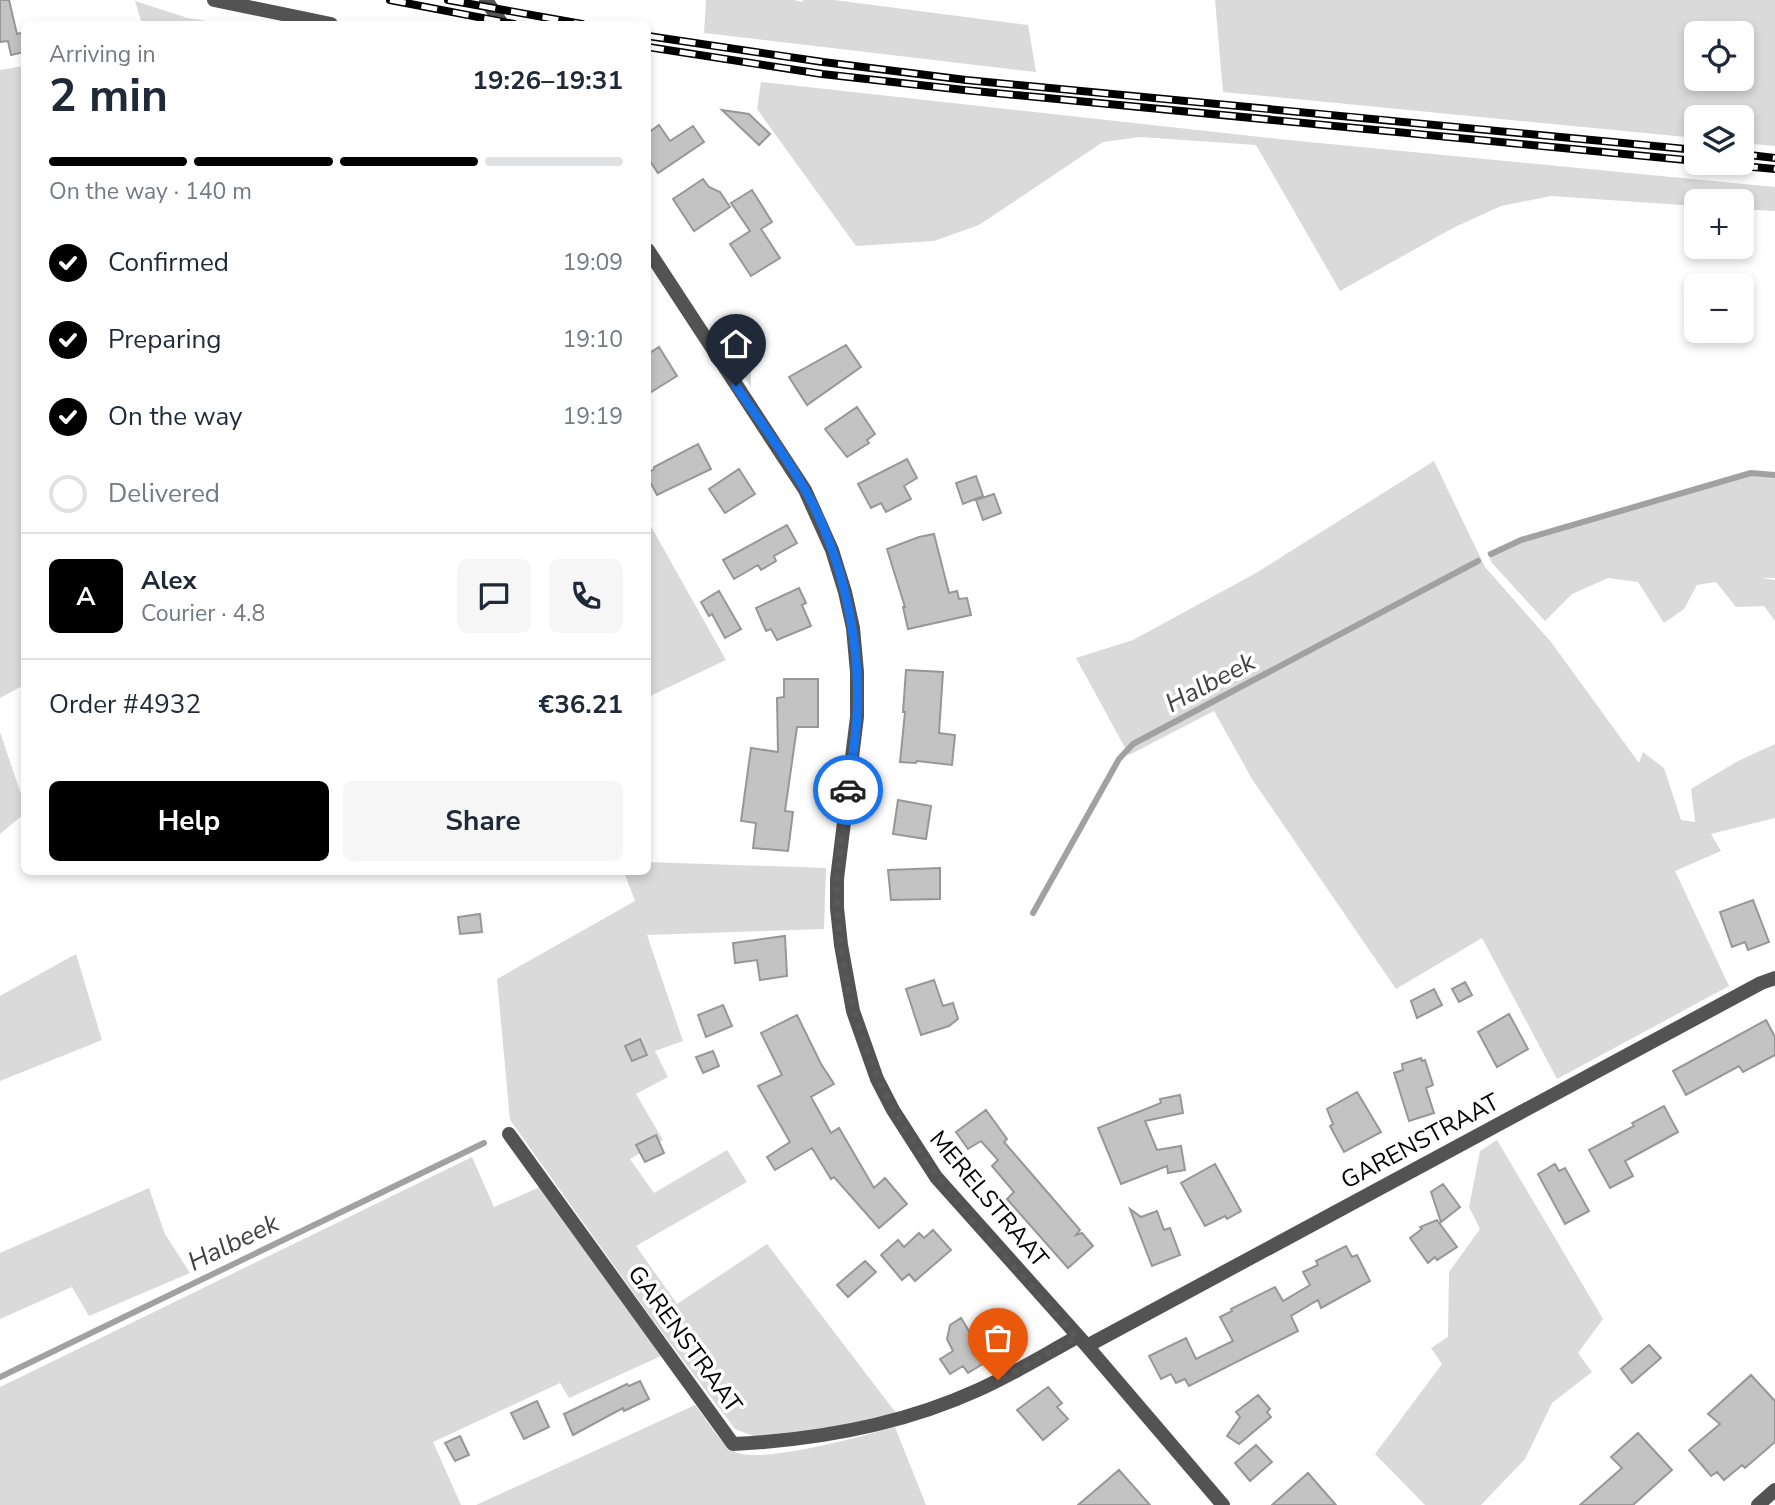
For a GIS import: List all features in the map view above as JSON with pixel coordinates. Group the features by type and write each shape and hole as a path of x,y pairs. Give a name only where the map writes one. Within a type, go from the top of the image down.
{"street":[{"path":"214,0 316,21"},
{"path":"486,0 500,21"},
{"name":"MERELSTRAAT","path":"651,255 805,490 832,550 845,592 853,628 857,717 837,879 837,908 846,977 863,1044 893,1110 936,1177 1223,1505"},
{"name":"GARENSTRAAT","path":"509,1134 733,1444 788,1441 900,1420 978,1390 1082,1341 1760,983 1775,978"},
{"path":"1758,1505 1775,1490"}],"shaded area":[{"path":"706,0 834,0 1028,25 1036,72 704,33"},
{"path":"1215,0 1775,0 1775,146 1754,144 1754,105 1684,105 1684,137 1223,92"},
{"path":"135,1 206,21 141,21"},
{"path":"21,66 21,687 0,698 0,70"},
{"path":"761,82 1278,139 1775,187 1775,211 1754,210 1754,189 1684,189 1684,205 1551,196 1501,206 1453,228 1340,291 1256,145 1140,137 1103,142 979,225 934,241 856,246 757,109"},
{"path":"730,328 751,355 751,387 717,336"},
{"path":"1434,461 1485,567 1551,642 1639,763 1643,752 1664,768 1681,820 1695,822 1691,789 1738,761 1775,744 1775,818 1711,834 1721,851 1675,871 1729,986 1557,1079 1482,938 1396,989 1252,779 1214,711 1129,755 1076,658 1133,640 1256,573"},
{"path":"1756,473 1775,475 1775,578 1762,578 1775,580 1775,621 1764,606 1736,607 1716,582 1697,585 1684,609 1664,623 1638,582 1608,578 1572,594 1545,621 1492,563 1487,552 1714,482"},
{"path":"651,526 726,660 651,696"},
{"path":"0,732 21,794 21,816 0,834"},
{"path":"651,862 826,868 824,929 647,935 683,1041 655,1051 668,1077 636,1094 663,1140 630,1159 654,1193 727,1150 747,1182 636,1246 677,1304 767,1244 896,1413 870,1421 761,1439 735,1429 652,1319 510,1120 497,979 635,901 625,875 651,875"},
{"path":"76,954 102,1040 0,1081 0,996"},
{"path":"1497,1140 1603,1319 1578,1353 1592,1372 1552,1403 1525,1459 1481,1505 1425,1505 1375,1454 1442,1364 1431,1348 1448,1337 1449,1272 1480,1229 1469,1207 1480,1151"},
{"path":"472,1157 494,1207 540,1187 661,1356 569,1398 560,1383 433,1442 461,1505 0,1505 0,1387"},
{"path":"149,1188 165,1234 190,1273 89,1316 72,1287 0,1319 0,1253"},
{"path":"695,1405 723,1442 734,1451 746,1455 812,1448 895,1427 926,1505 476,1505"}],"building":[{"path":"0,0 9,0 17,34 21,33 21,53 11,55 8,41 0,42"},
{"path":"722,110 749,114 770,134 759,145"},
{"path":"659,125 670,141 693,126 704,142 658,173 651,162 651,131"},
{"path":"703,179 709,187 720,192 730,207 694,231 673,199"},
{"path":"752,190 772,222 761,229 780,258 751,276 730,244 750,231 731,203"},
{"path":"846,345 861,367 807,405 789,377"},
{"path":"659,347 677,376 651,392 651,352"},
{"path":"857,407 875,434 867,440 869,443 847,457 825,429"},
{"path":"698,444 711,469 657,495 651,484 651,471"},
{"path":"907,459 917,478 904,486 911,499 886,512 881,503 871,508 858,484"},
{"path":"739,469 755,494 725,513 709,489"},
{"path":"976,476 983,496 963,504 956,483"},
{"path":"994,494 1001,513 983,520 976,500"},
{"path":"787,525 797,543 774,556 776,561 761,570 758,565 734,579 723,560"},
{"path":"934,534 949,593 957,591 959,599 967,598 971,615 908,629 905,607 887,549"},
{"path":"799,588 806,603 802,605 811,626 777,640 771,629 766,631 756,608"},
{"path":"719,591 741,629 725,638 712,614 709,616 701,602"},
{"path":"906,670 943,672 939,733 955,735 952,765 900,762"},
{"path":"784,679 818,679 818,727 797,727 785,811 793,812 788,851 753,848 756,823 741,821 751,748 778,752 777,698 784,697"},
{"path":"898,800 931,806 926,839 893,834"},
{"path":"940,868 940,899 891,900 888,870"},
{"path":"1753,900 1769,942 1748,950 1745,942 1732,947 1720,912"},
{"path":"480,914 482,932 460,934 458,917"},
{"path":"785,936 787,976 760,980 757,960 735,963 733,943"},
{"path":"934,980 943,1006 953,1003 958,1019 949,1026 921,1035 906,989"},
{"path":"1465,982 1472,995 1459,1002 1452,989"},
{"path":"1434,989 1442,1005 1417,1018 1411,1001"},
{"path":"723,1005 732,1026 706,1037 698,1015"},
{"path":"1509,1014 1528,1049 1497,1067 1478,1032"},
{"path":"797,1015 834,1084 811,1097 831,1133 839,1128 874,1188 885,1178 907,1204 879,1228 834,1177 831,1179 812,1148 775,1170 767,1157 790,1142 758,1086 782,1075 761,1033"},
{"path":"1766,1020 1775,1037 1775,1055 1743,1072 1739,1066 1686,1095 1673,1071"},
{"path":"640,1039 647,1055 632,1061 625,1046"},
{"path":"713,1051 719,1066 703,1073 696,1057"},
{"path":"1421,1058 1422,1061 1425,1060 1433,1085 1426,1088 1434,1113 1409,1121 1394,1073 1403,1070 1402,1064"},
{"path":"1357,1092 1381,1132 1344,1152 1330,1126 1333,1124 1327,1109"},
{"path":"1180,1095 1183,1113 1145,1121 1157,1150 1181,1146 1185,1170 1168,1173 1167,1166 1121,1184 1098,1128 1161,1103 1160,1099"},
{"path":"1664,1106 1678,1132 1625,1161 1633,1176 1610,1188 1589,1150"},
{"path":"986,1110 1007,1139 1004,1142 1080,1230 1076,1235 1082,1233 1093,1246 1068,1268 1007,1199 1014,1192 992,1166 998,1160 981,1141 968,1149 956,1132"},
{"path":"656,1135 664,1153 645,1162 636,1145"},
{"path":"1215,1164 1241,1211 1205,1226 1181,1183"},
{"path":"1555,1164 1559,1171 1565,1168 1589,1211 1565,1224 1538,1174"},
{"path":"1443,1184 1460,1207 1441,1222 1431,1192"},
{"path":"1130,1209 1141,1217 1157,1211 1164,1230 1170,1228 1180,1255 1152,1266"},
{"path":"1437,1220 1457,1247 1428,1263 1410,1238 1422,1229 1420,1227"},
{"path":"933,1230 951,1250 915,1281 909,1274 902,1280 881,1255 898,1240 904,1247 919,1233 924,1238"},
{"path":"1346,1246 1352,1257 1357,1255 1370,1281 1321,1308 1318,1300 1291,1316 1298,1331 1189,1386 1185,1379 1176,1383 1171,1374 1161,1379 1149,1356 1186,1338 1196,1359 1233,1341 1220,1317 1275,1287 1283,1301 1310,1285 1303,1272 1318,1265 1316,1261"},
{"path":"865,1261 876,1272 848,1297 837,1285"},
{"path":"961,1318 974,1339 994,1326 1008,1346 968,1373 963,1366 950,1374 940,1359 953,1351 947,1339 950,1325"},
{"path":"1649,1345 1661,1358 1632,1383 1621,1369"},
{"path":"1751,1375 1775,1401 1775,1442 1745,1468 1742,1465 1724,1480 1717,1472 1711,1476 1689,1450 1720,1424 1708,1414"},
{"path":"640,1381 649,1399 624,1411 623,1408 573,1435 564,1414 627,1384 629,1386"},
{"path":"1048,1387 1062,1403 1057,1407 1068,1419 1043,1440 1017,1410"},
{"path":"1258,1395 1270,1409 1267,1412 1271,1417 1239,1444 1227,1436 1240,1417 1236,1412"},
{"path":"537,1401 549,1427 524,1439 511,1413"},
{"path":"1638,1433 1672,1470 1633,1505 1580,1505 1622,1468 1611,1457"},
{"path":"460,1436 469,1455 455,1461 445,1443"},
{"path":"1256,1445 1272,1462 1250,1481 1235,1463"},
{"path":"1119,1470 1150,1505 1078,1505"},
{"path":"1308,1473 1336,1505 1272,1505"}],"waterway":[{"name":"Halbeek","path":"1491,554 1521,540 1751,473 1775,475"},
{"name":"Halbeek","path":"1033,913 1119,759 1133,744 1478,561"},
{"name":"Halbeek","path":"0,1377 484,1143"}],"railway":[{"path":"390,0 498,21"},
{"path":"448,0 565,21"},
{"path":"651,36 966,80 1684,149"},
{"path":"651,47 822,74 964,90 1684,160"},
{"path":"1754,156 1775,158"},
{"path":"1754,167 1775,169"}],"way so far":[{"path":"848,790 837,879 837,908 853,1012 877,1079 893,1110 936,1177 1077,1337 998,1380"}],"route":[{"path":"736,386 805,490 832,550 845,592 853,628 857,672 857,717 848,790"}]}
